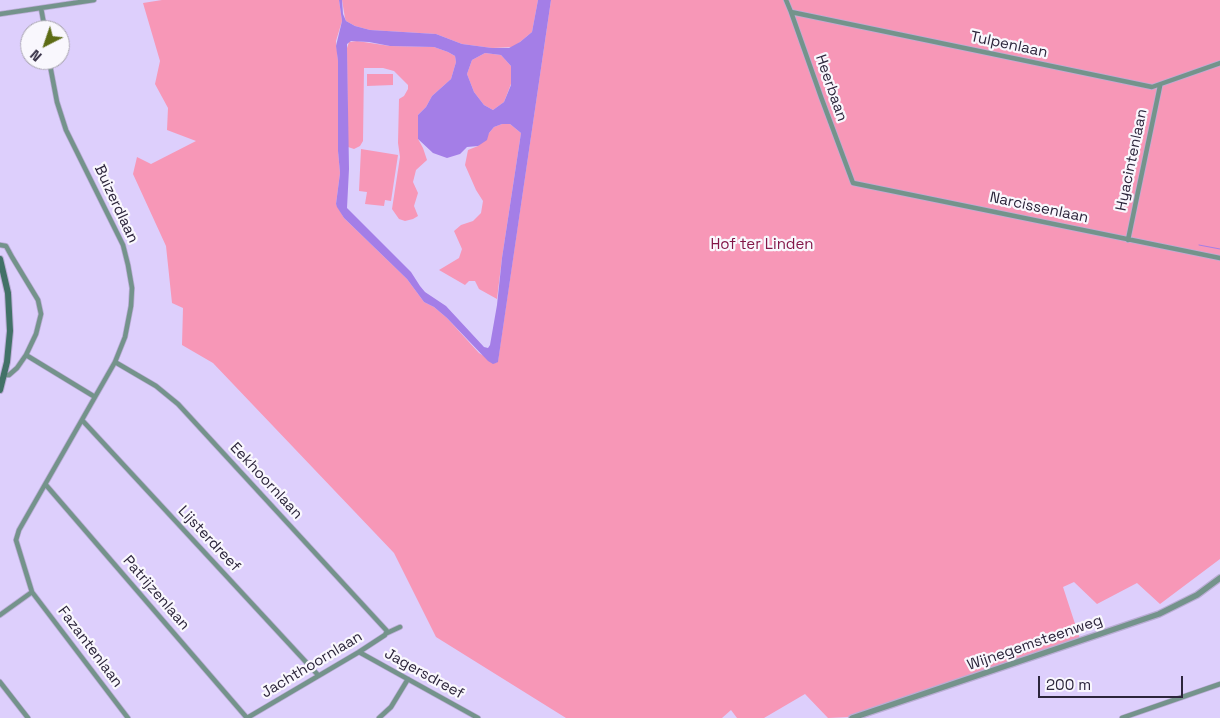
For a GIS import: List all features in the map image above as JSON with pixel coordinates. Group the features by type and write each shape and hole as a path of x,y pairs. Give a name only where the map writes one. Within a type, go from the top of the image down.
{"main road":[{"path":"0,259 8,293 10,331 0,390"}],"street":[{"path":"0,14 94,0"},
{"name":"Heerbaan","path":"786,0 853,183"},
{"path":"41,8 43,20"},
{"name":"Tulpenlaan","path":"791,12 1142,86 1160,86 1220,63"},
{"name":"Buizerdlaan","path":"32,592 16,540 19,530 115,362 125,337 131,306 132,288 123,245 66,130 57,102 51,70"},
{"name":"Hyacintenlaan","path":"1128,240 1160,86"},
{"name":"Narcissenlaan","path":"853,183 1220,258"},
{"path":"0,245 6,246 12,256 38,300 41,314 36,334 26,355 18,368 9,375 4,375"},
{"path":"26,355 95,397"},
{"name":"Eekhoornlaan","path":"115,362 156,386 178,404 387,632"},
{"name":"Lijsterdreef","path":"82,420 318,675"},
{"name":"Patrijzenlaan","path":"46,485 247,718"},
{"name":"Wijnegemsteenweg","path":"852,718 1159,614 1192,598 1220,578"},
{"path":"0,616 32,592"},
{"name":"Fazantenlaan","path":"32,592 128,718"},
{"name":"Jachthoornlaan","path":"247,718 359,652 387,632 400,627"},
{"name":"Jagersdreef","path":"359,652 408,679 468,716 478,718"},
{"path":"379,718 391,707 408,679"},
{"path":"0,682 28,718"},
{"path":"1122,718 1220,684"}],"green space":[{"name":"Hof ter Linden","path":"162,0 339,0 342,21 336,41 340,173 336,204 344,218 407,279 424,302 434,307 447,318 479,353 496,363 498,361 551,0 1220,0 1220,559 1160,604 1137,583 1097,604 1074,582 1063,587 1080,639 849,717 828,718 805,694 764,718 737,718 731,710 722,718 566,718 436,637 394,553 213,363 182,345 183,308 172,303 166,246 133,174 137,157 151,164 196,141 167,130 168,108 155,84 160,61 143,3"},
{"path":"342,0 538,0 532,32 514,47 492,48 462,44 436,34 370,30 355,26 346,21"},
{"path":"357,41 390,46 434,47 455,56 456,62 451,79 432,96 426,107 418,115 418,139 427,160 416,170 413,182 418,193 414,206 418,216 413,219 405,221 399,219 392,209 400,157 398,143 399,99 404,96 408,89 408,85 394,71 383,68 364,68 363,141 360,146 354,149 348,147 347,48 349,42"},
{"path":"485,53 501,55 511,66 511,84 504,102 493,110 484,105 474,92 467,74 472,60"},
{"path":"367,74 393,74 393,85 367,86"},
{"path":"510,124 521,133 497,299 479,289 475,281 469,281 465,285 439,270 459,258 462,249 454,231 461,225 473,221 481,213 483,201 465,165 468,150 478,146 494,127"},
{"path":"361,149 398,155 391,201 385,200 384,206 365,204 367,192 359,191"}],"shaded area":[{"path":"339,0 342,0 343,14 346,21 355,26 370,30 436,34 462,44 509,48 532,32 538,0 551,0 498,362 496,363 493,364 488,361 447,318 434,307 424,302 407,279 344,218 337,207 340,173 338,151 338,61 336,46 342,21","holes":["351,41 390,46 434,47 455,56 456,62 451,79 432,96 426,107 418,115 418,139 433,153 447,158 460,154 467,147 478,146 487,140 489,133 494,127 502,124 510,124 521,133 502,258 497,305 488,348 484,347 446,306 425,292 411,272 347,208 349,169 347,44","485,53 501,55 511,66 511,85 504,102 493,110 484,105 474,92 467,74 472,60"]}],"waterway":[{"path":"1199,245 1220,249"}]}
